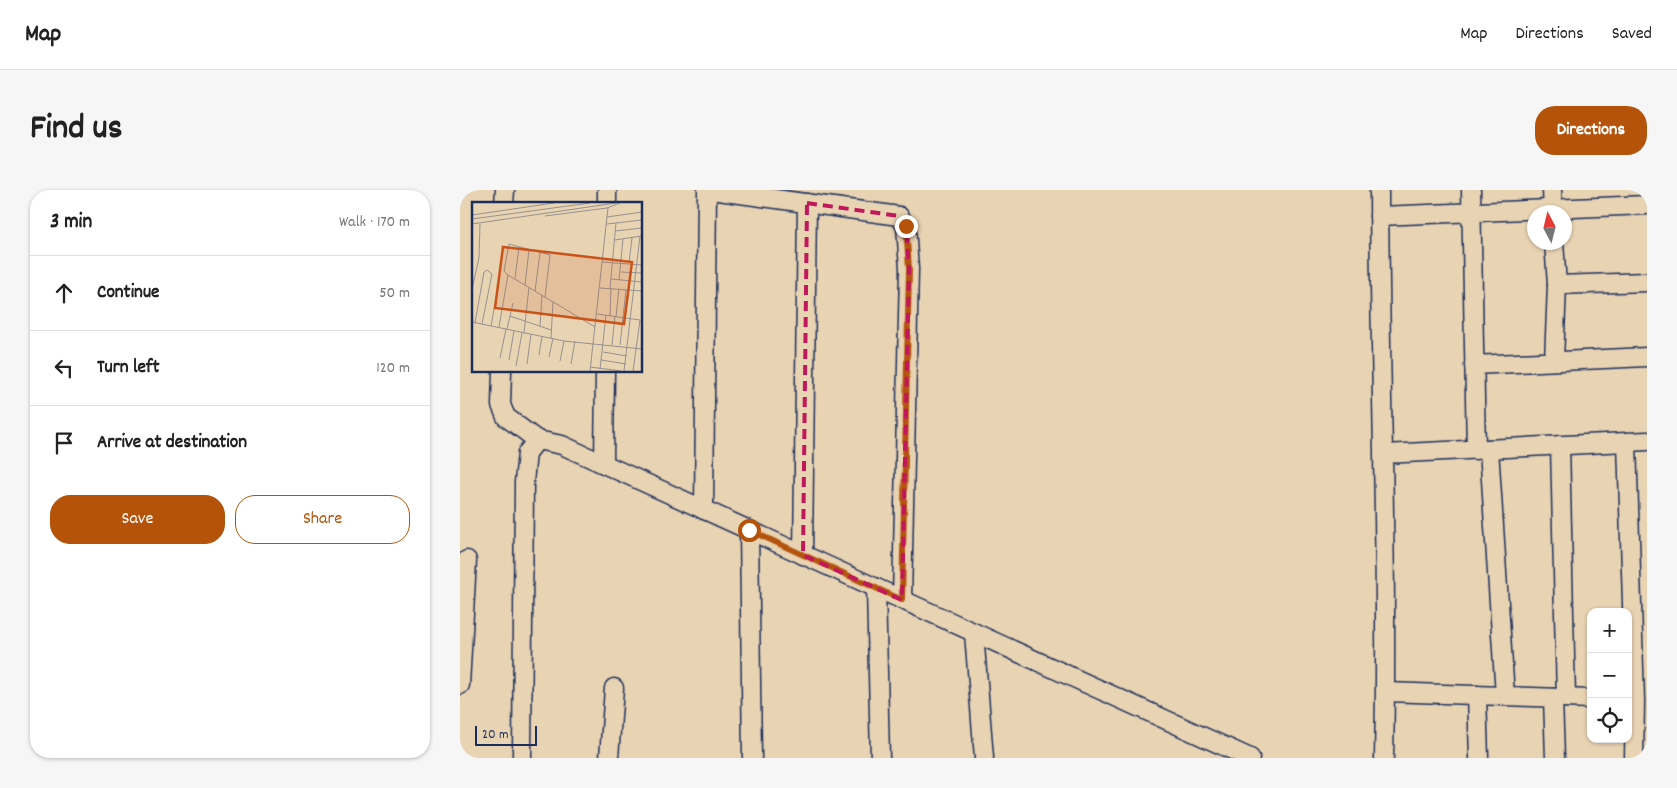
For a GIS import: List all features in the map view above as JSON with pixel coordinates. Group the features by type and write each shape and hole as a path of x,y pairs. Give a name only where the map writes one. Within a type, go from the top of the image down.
{"street":[{"path":"704,510 707,190"},
{"path":"711,190 899,216 906,226 909,269 902,600"},
{"path":"1379,190 1384,454 1386,692 1384,758"},
{"path":"1471,190 1474,365 1505,696"},
{"path":"1552,190 1553,205"},
{"path":"1572,208 1626,198 1647,205"},
{"path":"804,555 807,203"},
{"path":"1379,216 1527,211"},
{"path":"1554,362 1557,285 1555,250"},
{"path":"1557,285 1647,282"},
{"path":"1474,365 1647,358"},
{"path":"502,372 501,405 506,417 537,440 562,445 1250,758"},
{"path":"604,464 605,372"},
{"path":"522,758 524,482 527,453 537,440"},
{"path":"1627,442 1637,701 1634,758"},
{"path":"1384,454 1647,442"},
{"path":"1555,758 1560,698 1560,446"},
{"path":"749,530 752,758"},
{"path":"460,685 467,560"},
{"path":"876,588 880,758"},
{"path":"974,633 984,758"},
{"path":"609,758 614,688"},
{"path":"1386,692 1587,699"},
{"path":"1477,695 1479,758"}],"highlighted area":[{"path":"807,203 899,216 906,226 909,269 902,600 803,555"}],"route":[{"path":"749,530 902,600 909,269 906,226"}]}
